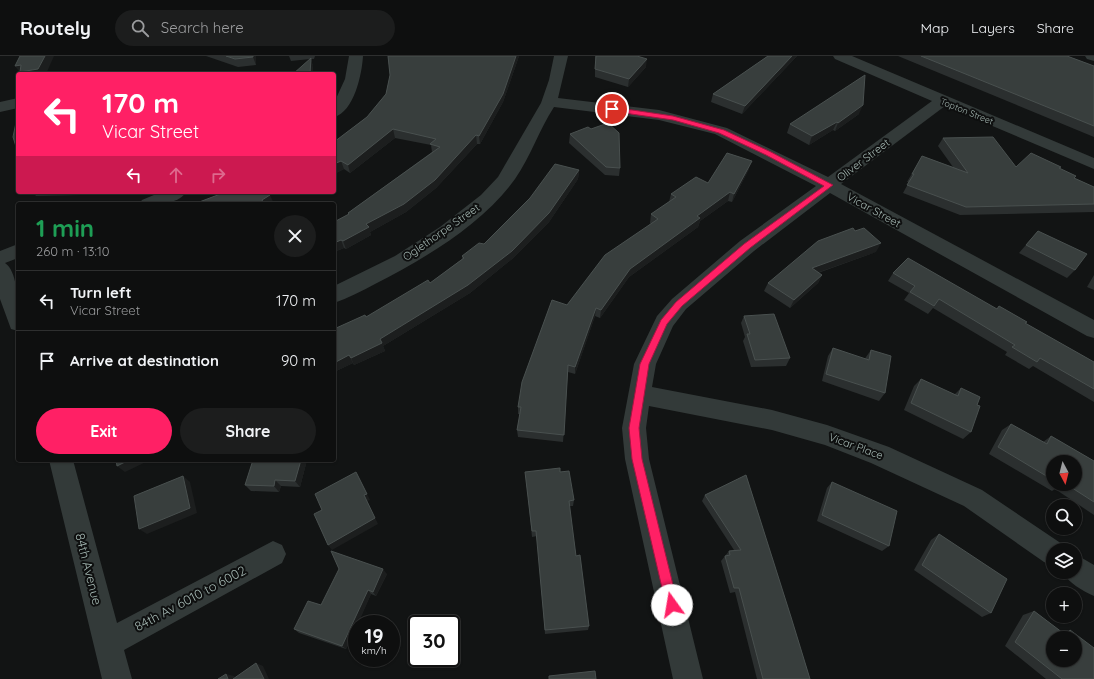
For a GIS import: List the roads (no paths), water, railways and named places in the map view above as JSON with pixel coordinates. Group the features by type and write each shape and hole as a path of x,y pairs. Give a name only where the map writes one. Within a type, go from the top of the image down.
{"street":[{"path":"336,110 342,104 353,79 356,56"},
{"name":"Oglethorpe Street","path":"336,294 383,272 466,217 504,181 516,164 537,121 550,102 561,56"},
{"name":"Topton Street","path":"840,56 942,101 1094,164"},
{"name":"Oliver Street","path":"688,679 637,459 634,428 645,364 653,344 664,322 679,304 747,246 942,101"},
{"name":"Vicar Street","path":"550,102 659,115 707,126 769,153 1094,330"},
{"path":"0,106 16,103"},
{"path":"153,202 172,194"},
{"path":"0,258 16,252"},
{"path":"0,269 16,317"},
{"name":"Vicar Place","path":"639,394 772,420 827,435 880,455 973,498 1046,548"},
{"name":"84th Avenue","path":"62,462 117,679"},
{"name":"84th Av 6010 to 6002","path":"108,643 272,554"},
{"path":"1082,573 1094,582"}]}
